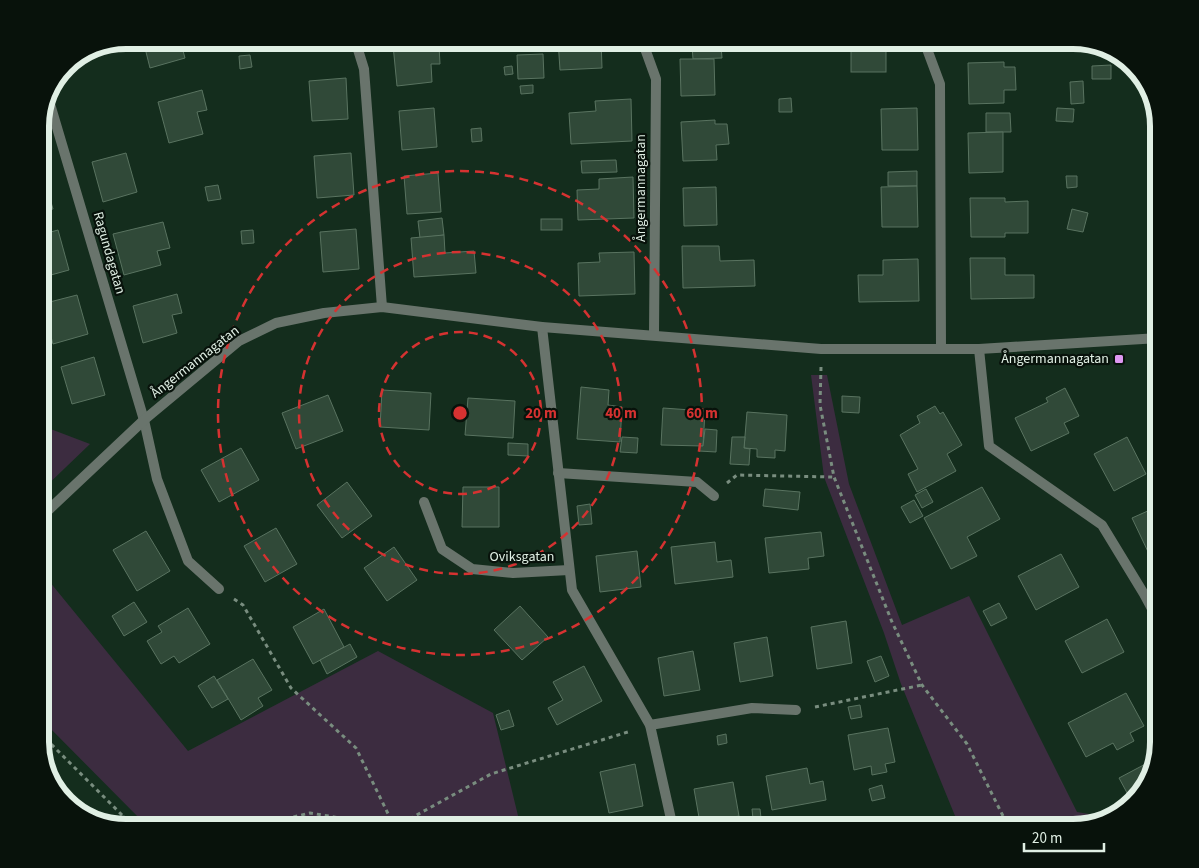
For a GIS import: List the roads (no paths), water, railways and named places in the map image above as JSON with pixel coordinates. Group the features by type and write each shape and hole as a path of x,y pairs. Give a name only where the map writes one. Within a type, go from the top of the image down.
{"street":[{"path":"358,49 364,69 382,307"},
{"name":"Ångermannagatan","path":"645,49 656,79 654,335"},
{"path":"927,49 940,84 941,348"},
{"name":"Ragundagatan","path":"49,118 144,420"},
{"name":"Ångermannagatan","path":"49,510 144,420 238,341 276,323 324,313 382,307 542,327 821,349 979,349 1150,339"},
{"name":"Oviksgatan","path":"542,327 572,590 650,725 672,819"},
{"path":"979,349 989,446 1102,524 1150,605"},
{"path":"144,420 157,479 188,561 220,589"},
{"path":"558,473 696,482 714,496"},
{"name":"Oviksgatan","path":"424,502 442,549 472,570 513,573 569,570"},
{"path":"650,725 752,708 796,710"}],"place":[{"name":"Ångermannagatan","path":"1119,359"}]}
